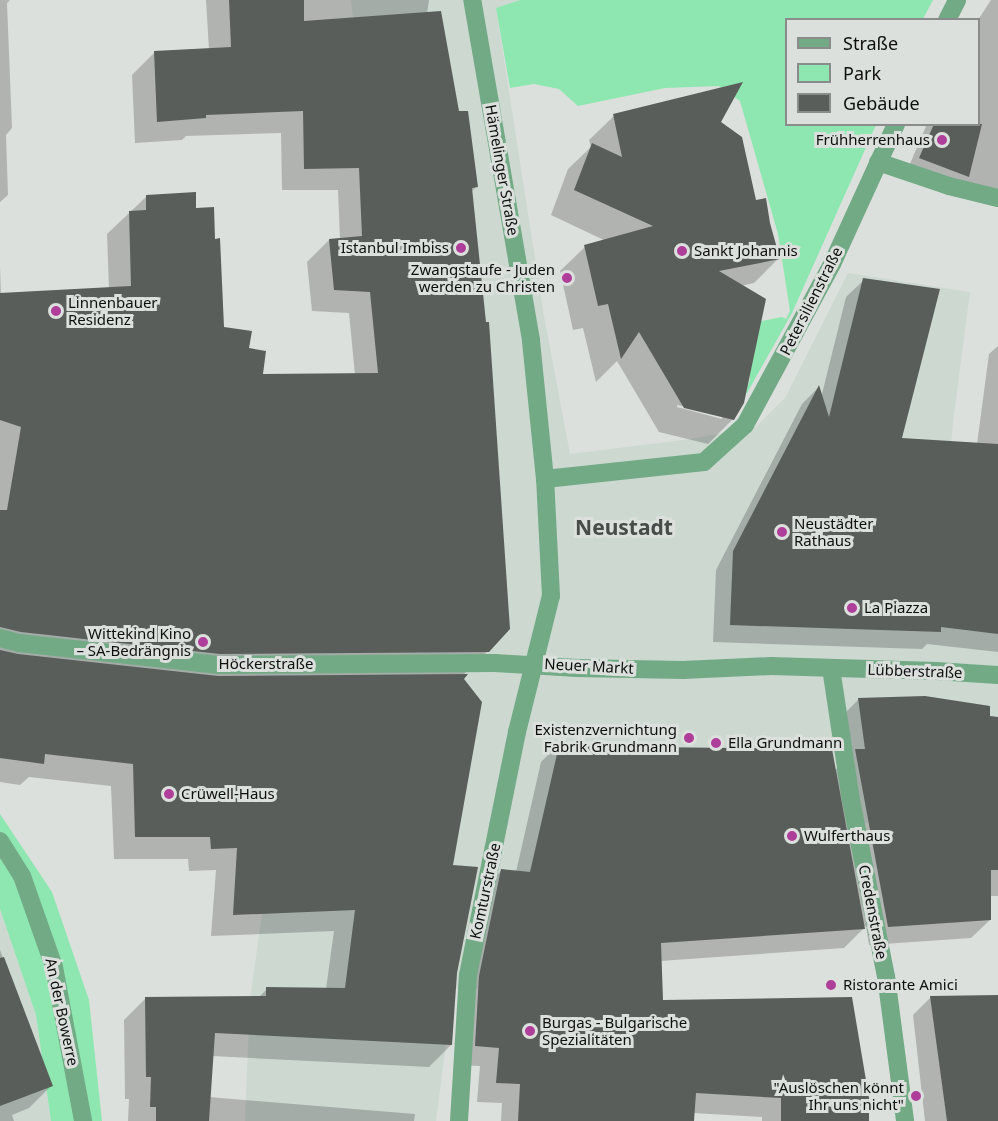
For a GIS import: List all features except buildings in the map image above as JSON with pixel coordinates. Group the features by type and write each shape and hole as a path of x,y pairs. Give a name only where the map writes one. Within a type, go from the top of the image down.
{"street":[{"name":"Hämelinger Straße","path":"472,0 531,340"},
{"path":"948,18 957,0"},
{"name":"Petersilienstraße","path":"544,478 704,462 749,421 832,264 895,126"},
{"path":"878,162 949,186 998,198"},
{"name":"Neuer Markt","path":"531,340 544,478 551,596 534,663 589,668 831,668"},
{"name":"Höckerstraße","path":"0,638 41,645 219,664 534,663"},
{"name":"Komturstraße","path":"459,1121 468,975 534,663"},
{"name":"Lübberstraße","path":"831,668 998,675"},
{"name":"Credenstraße","path":"831,668 850,800 886,976 905,1121"},
{"name":"An der Bowerre","path":"0,841 22,876 54,966 83,1121"}],"shaded area":[{"path":"351,0 520,0 496,8 544,316 570,454 691,439 756,427 785,398 848,273 970,292 953,422 938,603 998,611 998,767 874,823 639,818 600,988 453,989 436,1121 245,1121 250,999 286,745 0,731 0,527 397,563 382,266"},
{"path":"0,909 36,1015 51,1121 0,1121"}],"green space":[{"path":"520,0 933,0 924,18 785,18 785,126 876,126 792,313 747,393 737,395 749,383 750,378 736,326 782,317 786,319 790,311 778,234 740,101 719,86 665,88 578,106 559,89 534,84 510,88 496,8"},
{"path":"0,814 52,892 89,1000 102,1121 51,1121 36,1015 0,909"}],"place":[{"name":"Frühherrenhaus","path":"942,140"},
{"name":"Istanbul Imbiss","path":"461,248"},
{"name":"Sankt Johannis","path":"682,251"},
{"name":"Zwangstaufe - Juden werden zu Christen","path":"567,278"},
{"name":"Linnenbauer Residenz","path":"56,311"},
{"name":"Neustädter Rathaus","path":"782,532"},
{"name":"La Piazza","path":"852,608"},
{"name":"Wittekind Kino – SA-Bedrängnis","path":"203,642"},
{"name":"Existenzvernichtung Fabrik Grundmann","path":"689,738"},
{"name":"Ella Grundmann","path":"716,743"},
{"name":"Crüwell-Haus","path":"169,794"},
{"name":"Wulferthaus","path":"792,836"},
{"name":"Ristorante Amici","path":"831,985"},
{"name":"Burgas - Bulgarische Spezialitäten","path":"530,1031"},
{"name":"\"Auslöschen könnt Ihr uns nicht\"","path":"916,1096"}],"district":[{"name":"Neustadt","path":"624,527"}]}
